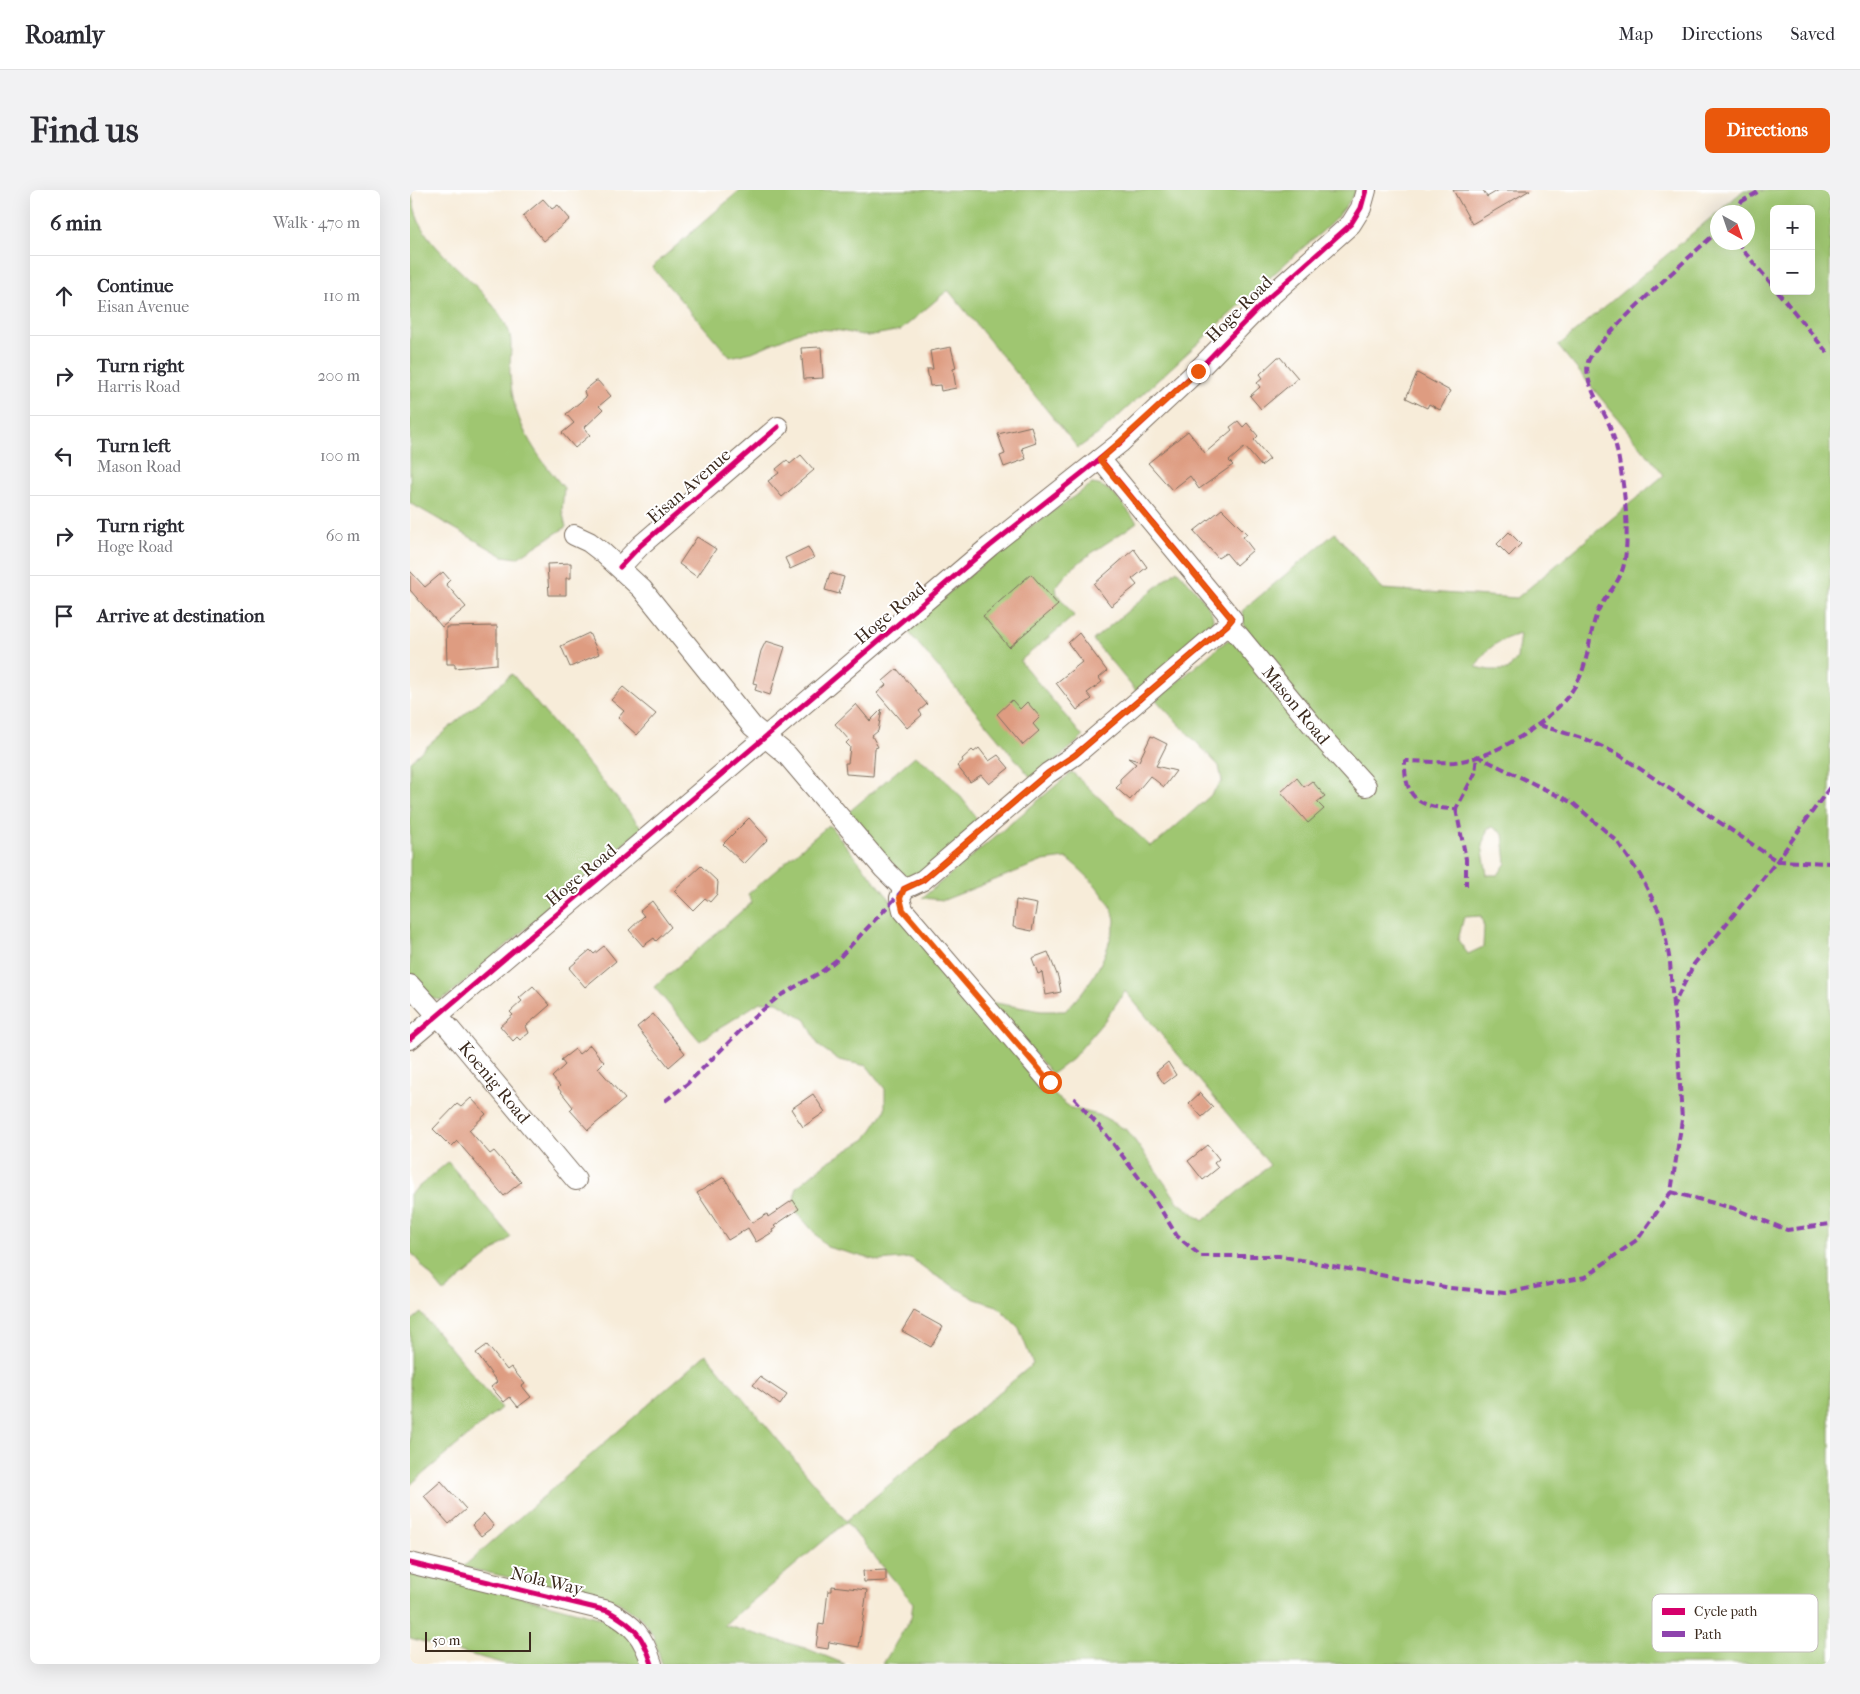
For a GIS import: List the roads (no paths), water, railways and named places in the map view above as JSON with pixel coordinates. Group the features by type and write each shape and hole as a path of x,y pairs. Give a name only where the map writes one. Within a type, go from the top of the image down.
{"street":[{"name":"Hoge Road","path":"410,1039 990,546 1100,460 1198,371 1274,292 1352,224 1361,208 1366,190"},
{"name":"Eisan Avenue","path":"620,567 642,545 778,427"},
{"name":"Mason Road","path":"1100,460 1230,622 1239,636 1327,743 1366,786"},
{"path":"574,535 590,542 620,567 642,589 752,726 786,755 884,869 904,889"},
{"path":"1050,1082 903,910 900,898 904,889 923,880 1230,622"},
{"name":"Koenig Road","path":"410,985 576,1180"},
{"name":"Nola Way","path":"410,1562 608,1611 621,1618 641,1636 652,1664"}]}
